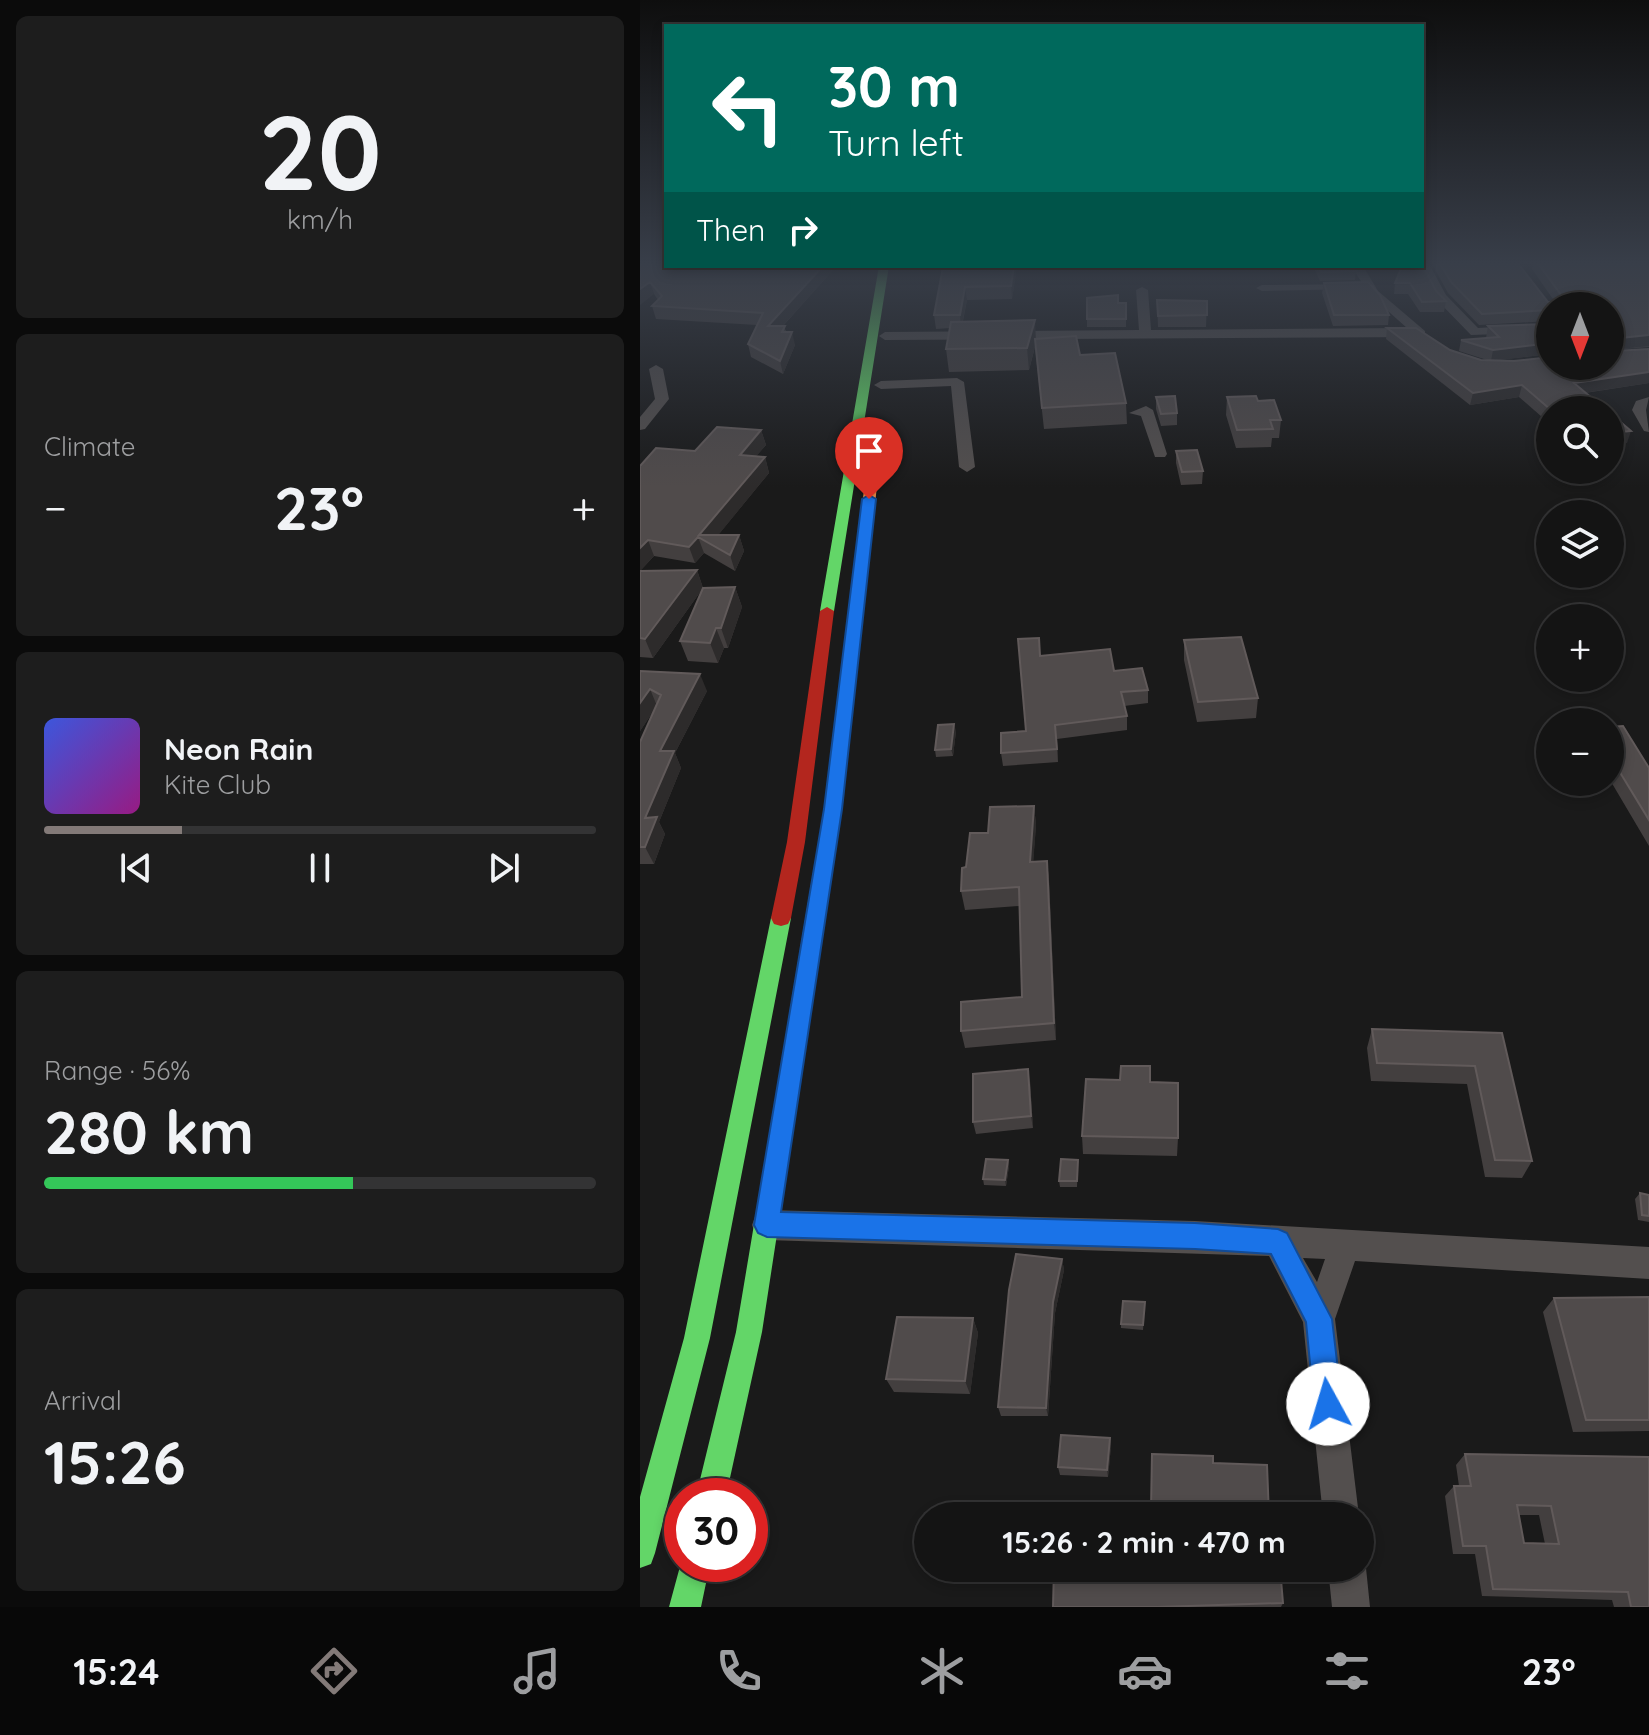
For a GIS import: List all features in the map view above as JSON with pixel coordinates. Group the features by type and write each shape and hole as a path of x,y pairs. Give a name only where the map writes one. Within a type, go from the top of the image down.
{"main road":[{"path":"640,1553 697,1338 796,842 835,555 872,337"},
{"path":"878,415 885,337"},
{"path":"715,1478 749,1332 833,809 875,444"},
{"path":"685,1607 691,1582"}],"street":[{"path":"1425,337 1439,345"},
{"path":"640,426 662,399 656,369"},
{"path":"881,385 957,382 967,467"},
{"path":"1649,401 1639,406 1649,428"},
{"path":"1136,413 1146,410 1160,454"},
{"path":"767,1225 1195,1236 1649,1263"},
{"path":"1278,1242 1319,1319 1339,1502"},
{"path":"1319,1319 1346,1244"},
{"path":"1348,1582 1351,1607"}],"building":[{"path":"751,337 790,337 780,361 748,344"},
{"path":"948,337 1030,337 1027,348 946,349"},
{"path":"1076,337 1080,355 1115,353 1126,403 1042,408 1035,339"},
{"path":"1399,337 1430,337 1450,350 1481,360 1536,359 1536,380 1594,380 1574,383 1589,396 1536,397 1522,385 1473,393"},
{"path":"1536,337 1536,345 1493,350 1461,340"},
{"path":"1649,349 1649,372 1624,376 1624,350"},
{"path":"1175,396 1177,413 1161,414 1156,397"},
{"path":"1256,396 1258,401 1274,400 1281,420 1270,420 1273,429 1237,430 1227,397"},
{"path":"717,427 761,430 740,455 765,457 699,535 739,535 730,555 698,537 689,547 648,540 640,548 640,466 656,448 695,451"},
{"path":"1197,450 1203,471 1182,472 1176,451"},
{"path":"697,570 645,639 640,638 640,571"},
{"path":"735,587 721,628 716,628 710,643 680,641 703,588"},
{"path":"1241,637 1258,698 1198,702 1184,640"},
{"path":"1039,638 1040,656 1110,649 1114,671 1142,668 1148,690 1121,692 1127,716 1055,725 1057,749 1001,753 1001,733 1026,731 1018,639"},
{"path":"640,671 700,674 660,751 674,751 645,818 657,817 645,847 640,847 640,742 661,695 650,689 640,703"},
{"path":"954,724 951,749 935,750 938,725"},
{"path":"1624,728 1649,768 1649,820 1624,779"},
{"path":"1034,806 1030,862 1047,861 1054,1023 961,1031 961,1002 1022,997 1019,887 961,891 962,868 966,867 970,833 988,833 990,807"},
{"path":"1372,1029 1502,1033 1532,1161 1495,1160 1475,1066 1377,1063"},
{"path":"1121,1066 1150,1066 1150,1082 1178,1083 1178,1138 1082,1136 1086,1079 1120,1080"},
{"path":"1028,1069 1031,1116 973,1122 973,1074"},
{"path":"986,1159 1008,1160 1005,1180 983,1179"},
{"path":"1061,1159 1078,1160 1077,1181 1059,1181"},
{"path":"1640,1193 1649,1195 1649,1216 1642,1215"},
{"path":"1016,1254 1062,1259 1053,1302 1046,1408 998,1407 1009,1290"},
{"path":"1649,1297 1649,1420 1586,1420 1554,1298"},
{"path":"1123,1301 1145,1302 1143,1325 1121,1324"},
{"path":"897,1317 973,1318 965,1381 886,1379"},
{"path":"1061,1435 1110,1438 1107,1470 1058,1467"},
{"path":"1152,1454 1213,1456 1213,1463 1267,1465 1268,1502 1151,1502"},
{"path":"1465,1454 1649,1457 1649,1607 1631,1607 1628,1592 1493,1589 1486,1546 1463,1546 1454,1486 1471,1486","holes":["1517,1505 1551,1506 1559,1544 1524,1543"]},
{"path":"1054,1582 1281,1582 1283,1603 1157,1607 1053,1607"}],"traffic: fast":[{"path":"827,611 872,337"},
{"path":"715,1478 749,1332 818,902"},
{"path":"640,1553 697,1338 781,918"},
{"path":"685,1607 691,1582"}],"traffic: slow":[{"path":"818,902 833,809 874,458"}],"traffic: jam":[{"path":"781,918 796,842 827,611"}],"route":[{"path":"869,499 833,809 767,1225 1195,1236 1278,1242 1319,1319 1328,1404"}]}
